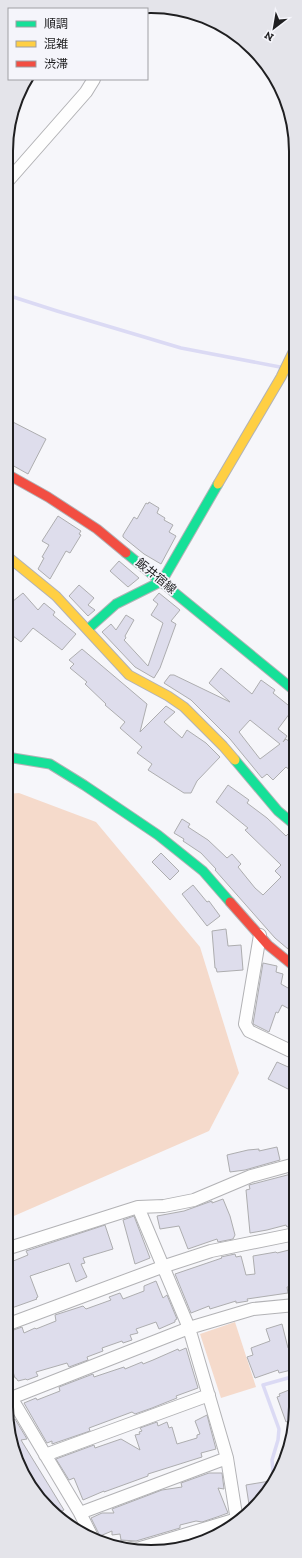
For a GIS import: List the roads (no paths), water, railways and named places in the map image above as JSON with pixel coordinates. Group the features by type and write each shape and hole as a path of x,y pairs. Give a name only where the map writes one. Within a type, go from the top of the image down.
{"street":[{"path":"13,175 86,92 93,80"},
{"path":"88,629 116,604 162,581 281,377 289,360"},
{"name":"飯井宿線","path":"13,477 48,497 97,529 289,686"},
{"path":"13,561 56,596 129,675 168,696 184,707 223,746 278,811 289,819"},
{"path":"13,758 50,764 158,835 203,871 268,945 289,962"},
{"path":"260,935 245,1024 249,1031 289,1050"},
{"path":"13,1247 138,1207 164,1206 194,1200 251,1176 289,1166"},
{"path":"138,1207 189,1328 227,1458 236,1515"},
{"path":"13,1322 162,1267 212,1251 289,1235"},
{"path":"13,1394 189,1328 253,1308 289,1305"},
{"path":"45,1455 208,1395"},
{"path":"13,1404 80,1513 88,1529"},
{"path":"80,1513 227,1458"},
{"path":"151,1545 225,1524"}],"waterway":[{"path":"13,297 181,348 280,367"},
{"path":"273,1471 272,1460 278,1440 279,1429 263,1385 289,1378"}]}
